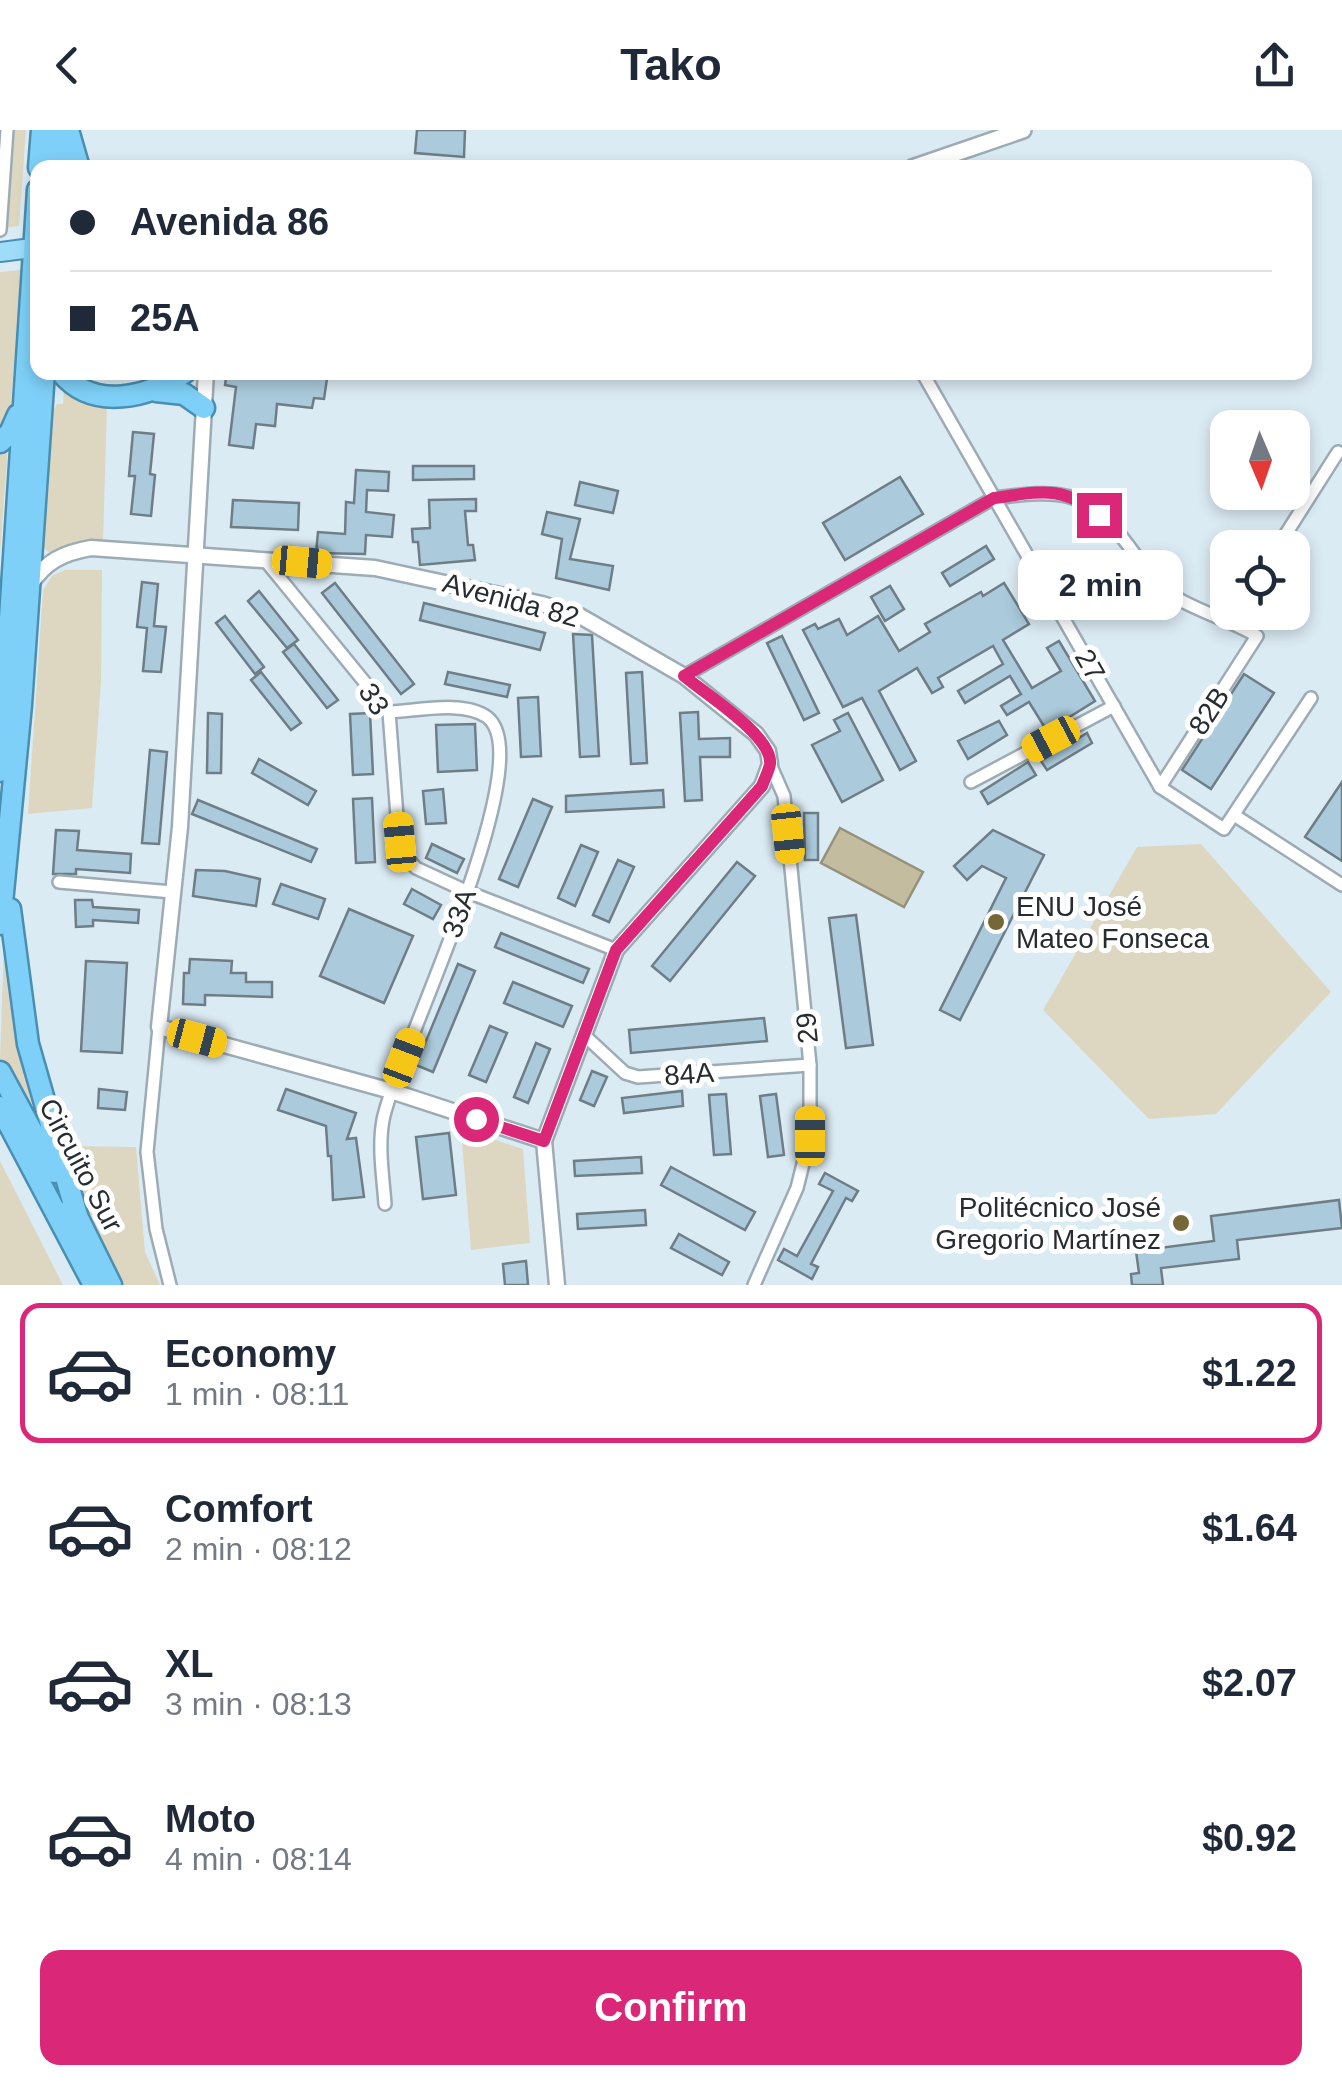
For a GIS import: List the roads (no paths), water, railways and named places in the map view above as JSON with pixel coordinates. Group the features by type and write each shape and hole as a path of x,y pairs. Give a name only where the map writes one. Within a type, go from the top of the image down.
{"highway":[{"path":"40,160 42,130"},
{"path":"59,160 64,130"},
{"path":"64,130 76,160"},
{"path":"0,771 30,309"},
{"path":"0,924 43,380"},
{"path":"70,380 83,391 103,396 153,391 184,394 204,408"},
{"path":"153,391 172,380"},
{"path":"0,442 10,433 24,398"},
{"path":"0,569 14,550"},
{"path":"8,856 11,932 28,1044 78,1219"},
{"name":"Circuito Sur","path":"0,1072 112,1285"},
{"name":"Circuito Sur","path":"0,1107 94,1285"}],"main road":[{"path":"935,160 1023,130"},
{"path":"0,252 24,249"}],"street":[{"path":"0,230 7,130"},
{"path":"170,1285 156,1230 147,1152 180,827 206,380"},
{"name":"27","path":"927,380 1160,786 1224,829 1234,814"},
{"path":"1288,530 1338,452"},
{"path":"684,676 994,498 1051,491 1082,501 1126,541 1168,593 1210,608"},
{"name":"Avenida 82","path":"28,588 47,563 66,553 90,548 401,572 542,604 580,616 684,676 756,734 768,751 770,764"},
{"name":"33","path":"265,560 389,712 400,842 406,858 416,868 468,892"},
{"name":"82B","path":"1160,786 1257,636 1250,630"},
{"path":"1311,698 1234,814 1342,885"},
{"path":"971,782 1114,706"},
{"name":"33A","path":"385,1204 381,1138 391,1091 468,892 496,797 499,732 488,718 467,710 389,712"},
{"path":"556,1285 544,1141 616,950 762,786 770,764"},
{"name":"29","path":"754,1285 797,1188 810,1136 810,1064 784,796 770,764"},
{"path":"58,882 172,892"},
{"path":"468,892 616,950"},
{"path":"159,1027 391,1091 544,1141"},
{"name":"84A","path":"584,1034 625,1072 638,1077 810,1064"}],"place":[{"name":"ENU José Mateo Fonseca","path":"996,922"},
{"name":"Politécnico José Gregorio Martínez","path":"1181,1223"}]}
